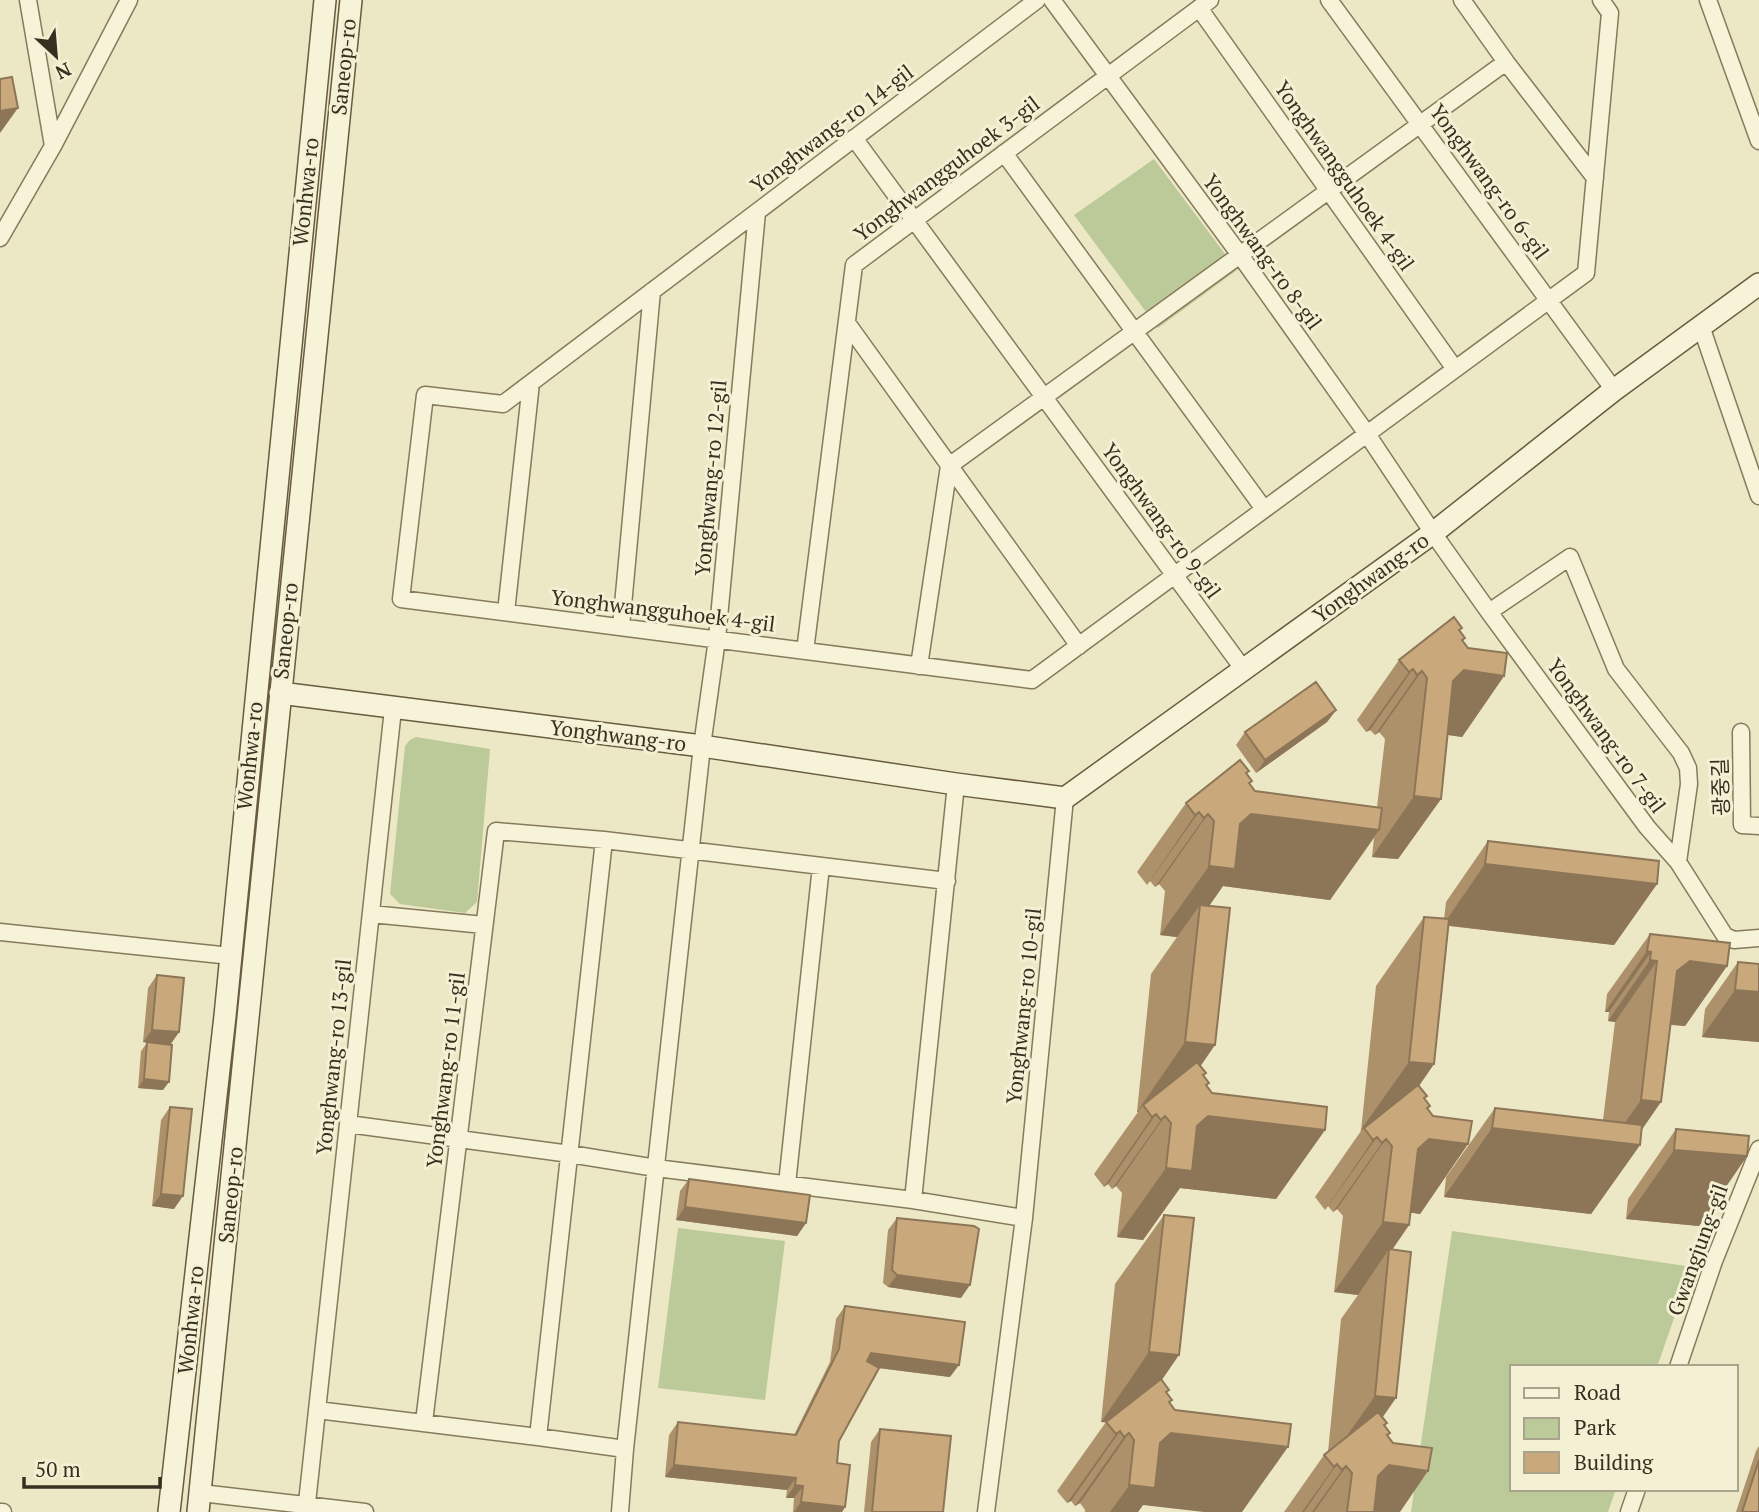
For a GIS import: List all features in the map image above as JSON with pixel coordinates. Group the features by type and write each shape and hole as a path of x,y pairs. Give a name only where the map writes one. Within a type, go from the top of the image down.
{"street":[{"path":"28,0 53,146"},
{"path":"2,229 53,146 129,0"},
{"name":"Wonhwa-ro","path":"169,1512 231,956 325,0"},
{"name":"Saneop-ro","path":"200,1503 351,0"},
{"name":"Yonghwang-ro 14-gil","path":"401,599 425,395 503,404 1037,0"},
{"name":"Yonghwang-ro 8-gil","path":"1052,0 1240,255 1367,434 1433,533"},
{"name":"Yonghwang-ro 6-gil","path":"1329,0 1614,390"},
{"path":"1462,0 1595,178"},
{"name":"Yonghwangguhoek 4-gil","path":"401,599 1032,680 1586,273 1610,13 1601,0"},
{"path":"1708,0 1759,141"},
{"name":"Yonghwangguhoek 3-gil","path":"805,651 854,265 1204,4"},
{"name":"Yonghwangguhoek 4-gil","path":"1204,4 1329,191 1455,369"},
{"path":"919,666 949,466 1506,62"},
{"name":"Yonghwang-ro 9-gil","path":"854,138 1244,670"},
{"path":"1004,153 1265,509"},
{"name":"Yonghwang-ro 12-gil","path":"702,746 717,639 757,212"},
{"name":"Yonghwang-ro","path":"280,694 702,746 1065,798 1433,533 1614,390 1759,284"},
{"path":"621,627 652,292"},
{"path":"846,323 1079,646"},
{"path":"1701,326 1759,496"},
{"path":"506,612 531,383"},
{"name":"Yonghwang-ro 7-gil","path":"1433,533 1647,827 1678,862 1725,936 1734,940 1759,938"},
{"path":"1489,612 1570,557 1616,669 1681,753 1688,768 1689,784 1678,862"},
{"name":"Yonghwang-ro 13-gil","path":"306,1509 393,709"},
{"name":"광중길","path":"1741,732 1742,825 1759,825"},
{"path":"620,1512 702,746"},
{"path":"914,1200 956,784"},
{"name":"Yonghwang-ro 10-gil","path":"986,1512 1024,1218 1065,798"},
{"name":"Yonghwang-ro 11-gil","path":"424,1422 496,831 691,851"},
{"path":"538,1437 604,840"},
{"path":"691,851 947,881"},
{"path":"787,1184 821,866"},
{"path":"370,914 484,925"},
{"path":"0,932 231,956"},
{"path":"348,1124 656,1168 914,1200 1024,1218"},
{"name":"Gwangjung-gil","path":"1679,1365 1714,1261 1754,1178 1759,1149"},
{"path":"317,1410 625,1449"},
{"path":"1629,1512 1636,1491"},
{"path":"200,1503 365,1512"}],"green space":[{"path":"1154,159 1237,270 1158,328 1074,215"},
{"path":"416,737 490,749 477,902 465,913 400,904 390,894 405,746"},
{"path":"678,1228 785,1241 765,1400 658,1388"},
{"path":"1452,1231 1692,1267 1658,1365 1510,1365 1510,1491 1615,1491 1608,1512 1411,1512"}],"building":[{"path":"12,77 18,108 0,111 0,79"},
{"path":"1454,617 1462,628 1459,630 1465,638 1462,640 1468,648 1507,653 1504,676 1464,670 1453,681 1441,799 1414,796 1427,678 1422,671 1417,675 1413,669 1409,672 1399,660"},
{"path":"1316,682 1336,710 1265,760 1245,732"},
{"path":"1240,760 1249,771 1246,773 1252,781 1249,783 1255,791 1382,808 1379,830 1251,814 1240,824 1235,869 1209,866 1214,821 1208,814 1204,818 1199,812 1195,815 1186,803"},
{"path":"1488,841 1659,861 1657,884 1485,864"},
{"path":"1200,905 1230,908 1215,1045 1185,1042"},
{"path":"1424,917 1449,919 1434,1064 1409,1062"},
{"path":"1650,934 1730,943 1727,966 1690,961 1677,971 1661,1102 1641,1100 1657,961 1650,960 1651,952 1647,951"},
{"path":"1738,962 1759,964 1759,992 1735,990"},
{"path":"157,975 184,978 179,1032 152,1030"},
{"path":"147,1042 172,1045 169,1082 144,1079"},
{"path":"1197,1062 1206,1073 1203,1075 1209,1083 1206,1085 1212,1093 1327,1107 1325,1130 1208,1116 1197,1126 1192,1171 1166,1168 1171,1123 1165,1116 1161,1120 1156,1114 1152,1117 1143,1105"},
{"path":"1418,1085 1427,1096 1424,1098 1430,1106 1427,1108 1433,1116 1472,1121 1468,1144 1429,1139 1418,1149 1409,1225 1383,1222 1392,1146 1386,1139 1382,1143 1377,1137 1373,1140 1364,1128"},
{"path":"170,1107 192,1109 183,1196 161,1194"},
{"path":"1495,1108 1642,1125 1640,1145 1492,1128"},
{"path":"1676,1129 1749,1136 1747,1156 1674,1150"},
{"path":"689,1179 810,1195 806,1223 685,1207"},
{"path":"1164,1215 1194,1218 1179,1355 1149,1352"},
{"path":"897,1218 974,1226 979,1229 970,1285 897,1275 892,1270"},
{"path":"1389,1249 1411,1252 1396,1398 1375,1396"},
{"path":"845,1306 965,1322 959,1365 871,1353 867,1361 879,1368 839,1441 837,1463 850,1465 845,1507 801,1502 803,1486 795,1485 796,1478 674,1465 678,1422 796,1435 839,1349"},
{"path":"1161,1379 1169,1390 1166,1392 1172,1400 1169,1402 1175,1410 1291,1424 1288,1447 1171,1433 1160,1443 1155,1488 1129,1485 1134,1440 1129,1433 1124,1437 1120,1431 1116,1434 1106,1422"},
{"path":"1378,1412 1387,1423 1384,1425 1390,1433 1387,1435 1393,1443 1432,1448 1428,1471 1389,1465 1378,1476 1374,1512 1347,1512 1352,1473 1346,1466 1342,1470 1337,1464 1334,1467 1324,1455"},
{"path":"880,1429 951,1436 943,1512 872,1512"},
{"path":"1759,1460 1759,1512 1742,1512"}]}
